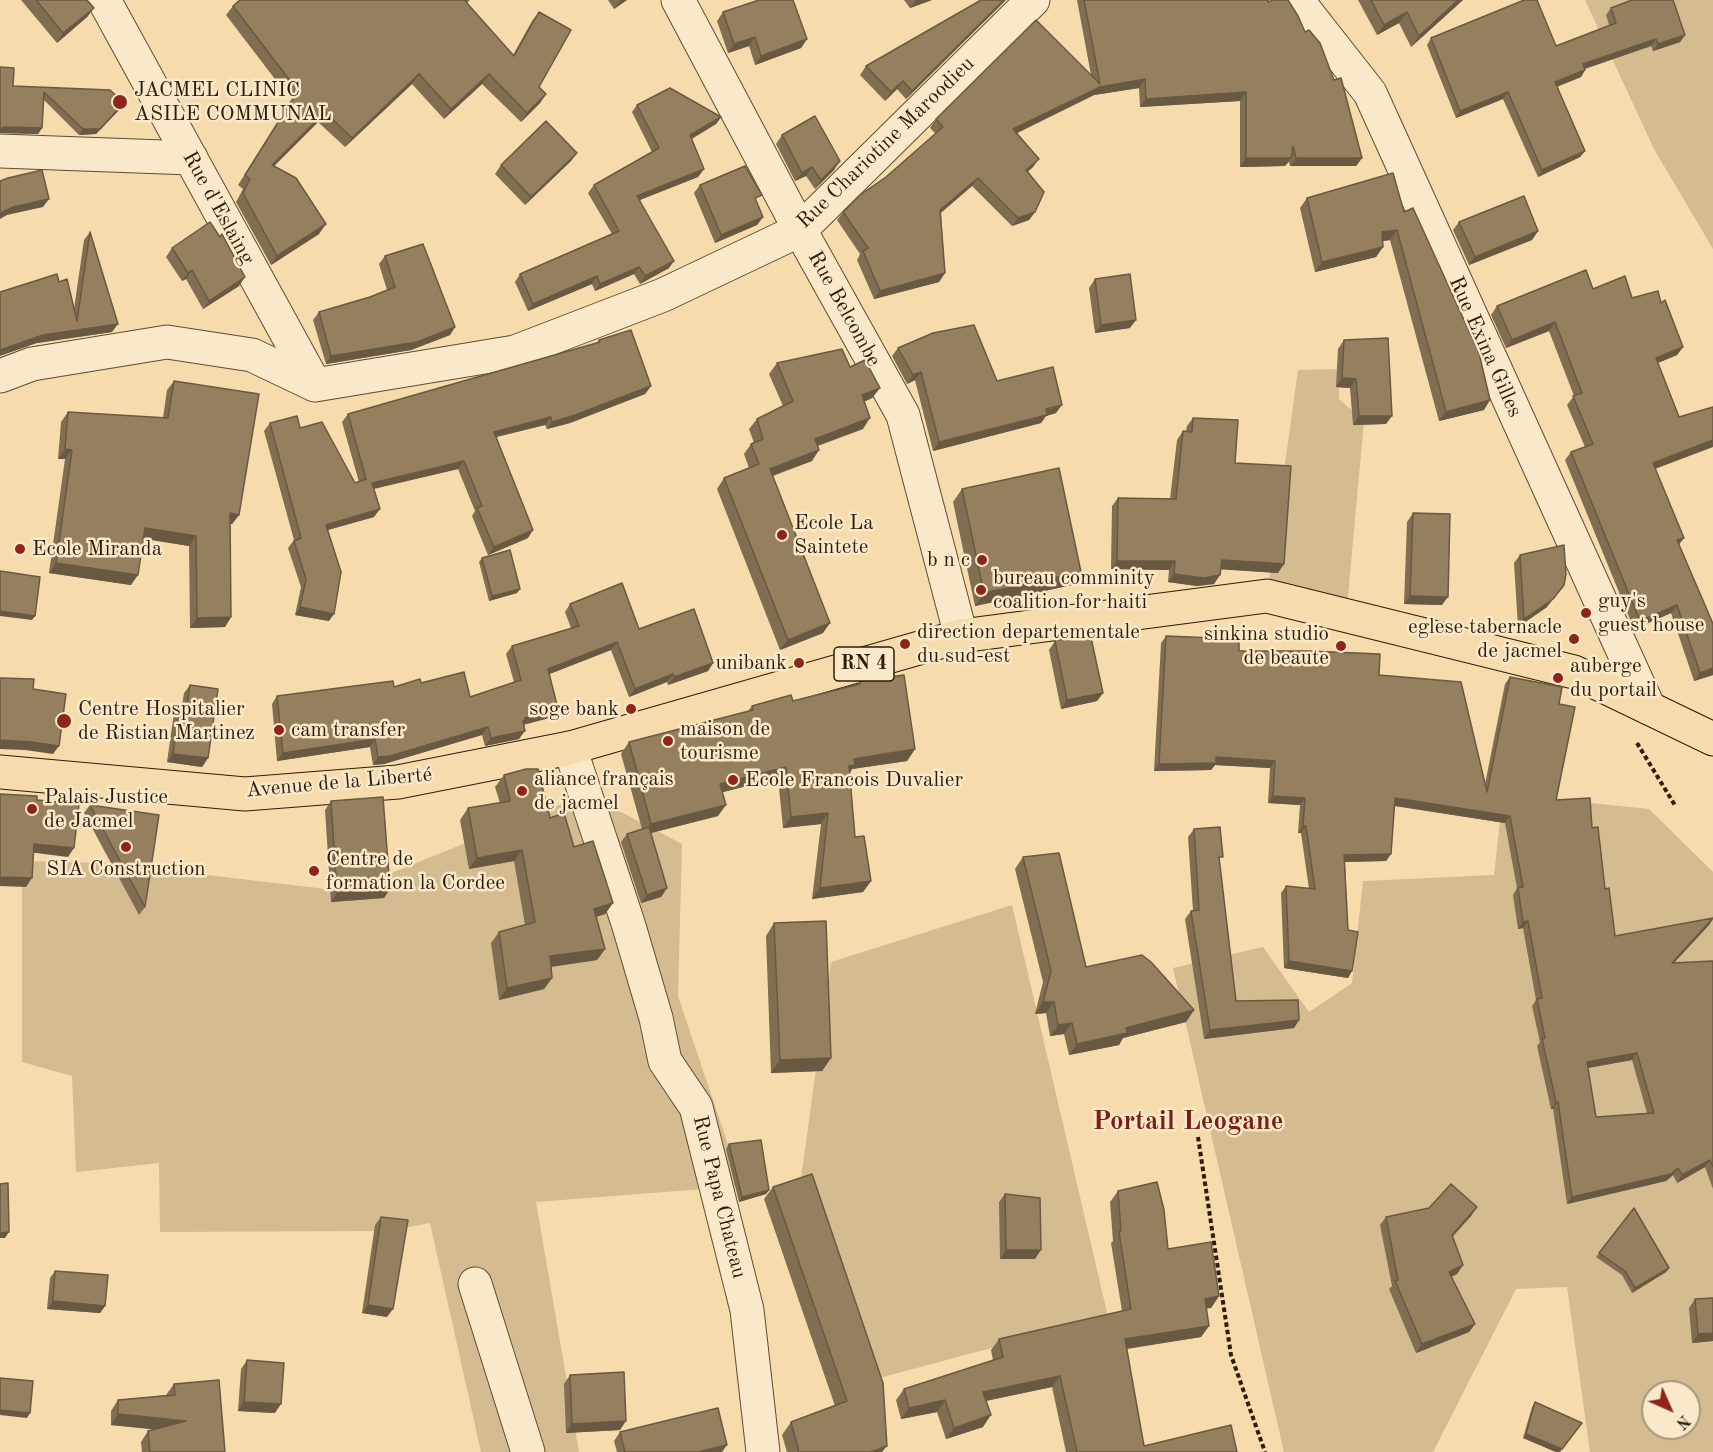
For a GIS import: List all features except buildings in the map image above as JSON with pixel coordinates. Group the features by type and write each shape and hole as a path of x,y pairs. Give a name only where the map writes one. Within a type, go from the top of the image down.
{"main road":[{"name":"Avenue de la Liberté","path":"0,772 245,794 398,782 570,748 961,636 1267,596 1574,672 1713,739"}],"street":[{"name":"Rue Belcombe","path":"678,0 800,230 903,415 961,636"},
{"name":"Rue Chariotine Maroodieu","path":"315,385 515,352 663,295 800,230 1033,0"},
{"name":"Rue Exina Gilles","path":"1297,0 1370,93 1649,708"},
{"name":"Rue d'Eslaing","path":"106,1 315,385"},
{"path":"1,152 191,159"},
{"path":"0,376 32,364 167,342 252,355 315,385"},
{"name":"Rue Papa Chateau","path":"570,748 628,923 656,1018 665,1061 696,1107 747,1310 763,1452"},
{"path":"475,1284 528,1452"}],"path":[{"path":"1633,736 1676,807"},
{"path":"1198,1137 1231,1355 1265,1452"}],"shaded area":[{"path":"1585,0 1713,0 1713,249 1654,149"},
{"path":"1339,369 1339,399 1364,421 1347,607 1268,587 1298,370"},
{"path":"587,794 682,844 678,996 742,1186 536,1202 579,1452 481,1452 430,1223 388,1231 160,1232 159,1163 76,1172 72,1076 22,1062 22,861 106,863 334,890 374,880"},
{"path":"1503,794 1649,809 1713,872 1713,1452 1590,1452 1567,1287 1516,1289 1433,1452 1284,1452 1173,968 1263,947 1309,1012 1352,983 1363,881 1494,875"},
{"path":"1012,905 1108,1317 879,1378 801,1178 831,962"}],"place":[{"name":"JACMEL CLINIC ASILE COMMUNAL","path":"120,102"},
{"name":"Ecole La Saintete","path":"782,535"},
{"name":"Ecole Miranda","path":"20,549"},
{"name":"b n c","path":"982,560"},
{"name":"bureau comminity coalition for haiti","path":"981,590"},
{"name":"guy's guest house","path":"1586,613"},
{"name":"eglese tabernacle de jacmel","path":"1574,639"},
{"name":"direction departementale du sud-est","path":"905,644"},
{"name":"sinkina studio de beaute","path":"1341,646"},
{"name":"unibank","path":"799,663"},
{"name":"auberge du portail","path":"1558,678"},
{"name":"soge bank","path":"631,709"},
{"name":"Centre Hospitalier de Ristian Martinez","path":"64,721"},
{"name":"cam transfer","path":"279,730"},
{"name":"maison de tourisme","path":"668,741"},
{"name":"Ecole Francois Duvalier","path":"733,780"},
{"name":"aliance français de jacmel","path":"522,791"},
{"name":"Palais Justice de Jacmel","path":"32,809"},
{"name":"SIA Construction","path":"126,847"},
{"name":"Centre de formation la Cordee","path":"314,871"}],"district":[{"name":"Portail Leogane","path":"1188,1122"}]}
